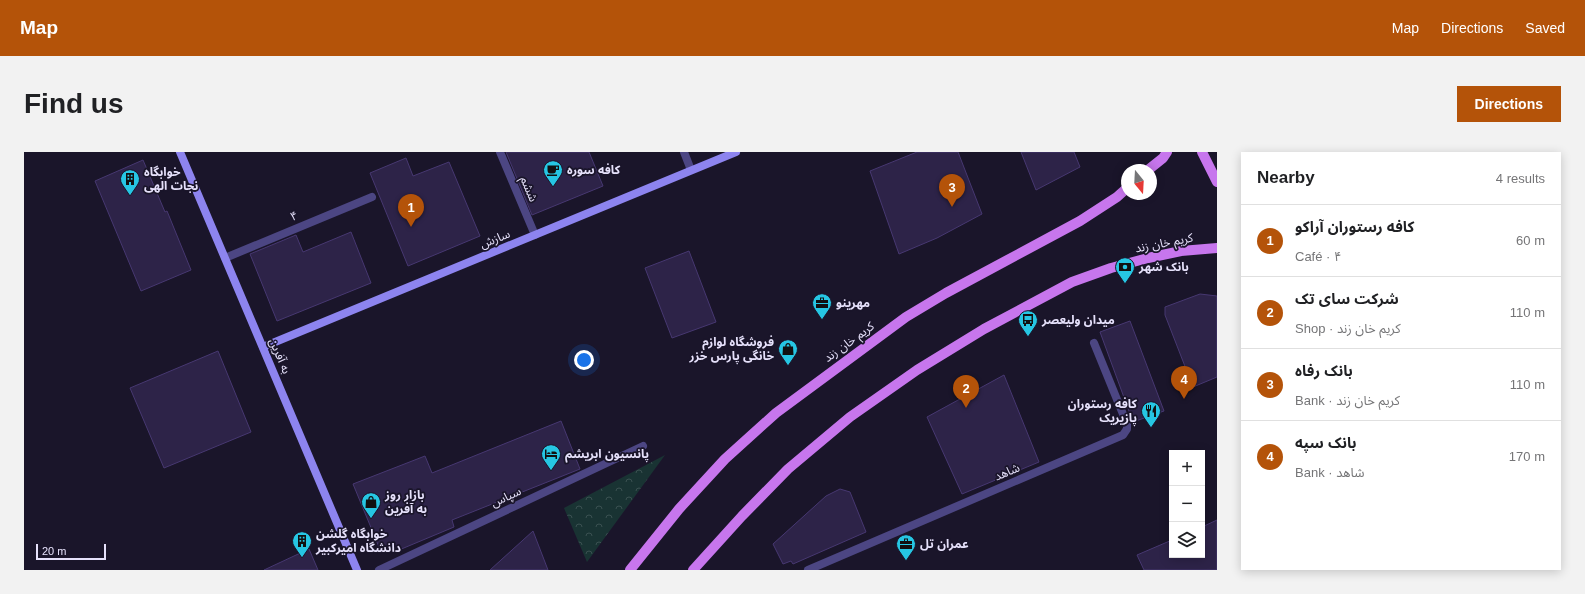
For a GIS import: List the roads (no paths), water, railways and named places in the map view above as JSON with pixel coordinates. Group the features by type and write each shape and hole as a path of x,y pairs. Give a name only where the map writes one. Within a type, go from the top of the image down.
{"main road":[{"path":"1156,164 1163,158 1167,152"},
{"path":"1202,152 1217,182"},
{"name":"کریم خان زند","path":"630,570 679,509 725,459 782,409 906,317 946,293 1080,221 1121,192"},
{"name":"کریم خان زند","path":"693,570 788,469 850,417 917,370 984,329 1072,282 1111,268 1148,258 1181,251 1217,248"}],"street":[{"name":"به آفرین","path":"180,152 357,570"},
{"name":"ششم","path":"500,152 536,235"},
{"path":"684,152 691,170"},
{"name":"سازش","path":"262,347 736,152"},
{"name":"۴","path":"225,258 372,197"},
{"name":"شاهد","path":"808,570 1123,436 1127,429 1127,424 1094,343"},
{"name":"سپاس","path":"379,570 643,446"}],"place":[{"name":"کافه سوره","path":"553,187"},
{"name":"خوابگاه نجات الهی","path":"130,196"},
{"name":"بانک رفاه","path":"952,207"},
{"name":"کافه رستوران آراکو","path":"411,227"},
{"name":"بانک شهر","path":"1125,284"},
{"name":"مهرینو","path":"822,320"},
{"name":"میدان ولیعصر","path":"1028,337"},
{"name":"فروشگاه لوازم خانگی پارس خزر","path":"788,366"},
{"name":"بانک سپه","path":"1184,399"},
{"name":"شرکت سای تک","path":"966,408"},
{"name":"کافه رستوران پازیریک","path":"1151,428"},
{"name":"پانسیون ابریشم","path":"551,471"},
{"name":"بازار روز به آفرین","path":"371,519"},
{"name":"خوابگاه گلشن دانشگاه امیرکبیر","path":"302,558"},
{"name":"عمران تل","path":"906,561"}]}
